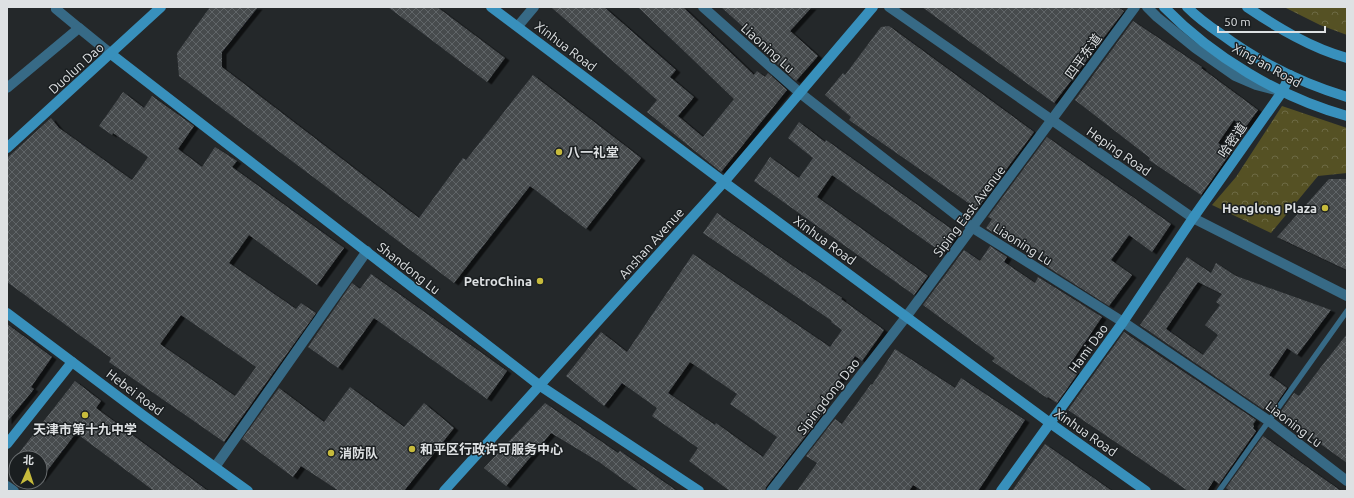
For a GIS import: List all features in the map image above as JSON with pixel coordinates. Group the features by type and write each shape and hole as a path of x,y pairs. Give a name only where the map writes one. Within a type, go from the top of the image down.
{"street":[{"path":"57,7 56,9 111,54"},
{"name":"Duolun Dao","path":"7,148 161,7"},
{"name":"Xinhua Road","path":"491,7 906,317 1050,423 1146,491"},
{"path":"518,26 534,7"},
{"name":"Liaoning Lu","path":"702,7 800,93 972,228 1123,322 1269,420 1347,481"},
{"name":"Anshan Avenue","path":"444,491 724,182 873,7"},
{"name":"Heping Road","path":"889,7 1193,218 1347,296"},
{"name":"四平东道","path":"1052,120 1135,7"},
{"path":"1147,7 1157,17 1196,48 1235,76 1256,85 1282,92"},
{"name":"Xing'an Road","path":"1164,7 1185,28 1230,61 1282,92 1347,116"},
{"name":"Xing'an Road","path":"1187,7 1195,15 1245,51 1266,64 1347,97"},
{"path":"1247,7 1272,24 1304,41 1347,58"},
{"path":"7,88 79,28"},
{"name":"Shandong Lu","path":"111,54 540,385 699,491"},
{"name":"哈密道","path":"1193,218 1282,92 1290,75"},
{"name":"Siping East Avenue","path":"906,317 1052,120"},
{"name":"Hami Dao","path":"1001,491 1123,322 1193,218"},
{"path":"215,467 366,252"},
{"name":"Hebei Road","path":"7,313 248,491"},
{"name":"Sipingdong Dao","path":"771,491 906,317"},
{"path":"7,444 72,362"},
{"path":"7,486 14,491"}],"lane":[{"path":"1219,491 1347,311"}],"green space":[{"path":"1284,7 1347,7 1347,35 1320,25"},
{"path":"1282,106 1347,128 1347,173 1318,176 1271,233 1212,205 1236,177"}],"building":[{"path":"210,7 258,7 222,52 222,67 419,218 463,158 466,160 533,75 641,158 586,229 530,186 454,283 179,76 177,53"},
{"path":"388,7 437,7 505,58 487,82"},
{"path":"551,7 604,7 676,70 670,77 694,97 678,116 703,137 734,99 638,7 683,7 754,75 757,71 765,77 768,73 787,90 721,172 647,112 657,100"},
{"path":"721,7 812,7 790,31 818,56 796,81 777,64 780,60"},
{"path":"922,7 1117,7 1124,11 1054,103"},
{"path":"1133,21 1202,67 1201,68 1258,110 1245,128 1234,120 1218,143 1231,152 1201,195 1149,160 1150,158 1075,100"},
{"path":"889,26 1034,132 977,209 849,120 851,117 825,95 843,73 845,75 881,27"},
{"path":"123,92 144,108 152,96 194,126 178,149 202,167 215,147 237,161 232,167 344,248 317,285 249,235 229,263 296,309 301,303 316,313 224,442 109,362 111,358 7,282 7,158 51,118 59,128 132,180 148,157 113,133 112,135 99,126","holes":["181,315 256,367 235,396 160,344"]},
{"path":"799,122 825,142 826,140 957,233 951,242 953,243 944,254 832,175 817,197 928,276 914,295 754,181 770,157 799,178 813,158 788,138"},
{"path":"1047,137 1171,224 1152,252 1129,235 1111,260 1132,275 1109,306 1046,266 1049,260 1020,239 1015,246 986,228 992,219 988,217"},
{"name":"Henglong Plaza","path":"1329,179 1347,179 1347,270 1277,237"},
{"path":"717,213 803,273 842,298 841,299 884,330 862,361 855,356 820,409 824,412 766,487 765,491 730,491 689,461 698,448 652,416 657,408 622,383 604,406 566,376 601,332 627,352 693,254 830,347 842,330 831,322 832,321 703,233","holes":["690,362 737,394 730,404 777,437 763,457 716,423 715,425 668,393"]},
{"path":"990,246 1007,257 1004,262 1035,283 1038,277 1102,317 1068,367 1078,373 1057,403 1048,397 1047,398 992,361 995,358 923,305 964,250 980,261"},
{"path":"1187,257 1211,273 1216,263 1236,276 1331,310 1297,355 1287,348 1269,375 1287,388 1272,410 1266,406 1263,409 1140,325","holes":["1198,282 1222,294 1216,302 1220,305 1205,325 1218,335 1203,355 1166,329"]},
{"path":"371,274 507,371 487,399 374,318 338,368 308,347 352,283 360,289"},
{"path":"7,324 52,357 31,387 34,389 7,422"},
{"path":"1124,332 1256,420 1253,424 1253,428 1256,431 1219,484 1214,480 1207,491 1188,491 1068,410"},
{"path":"1347,334 1347,463 1279,414 1294,393 1299,396"},
{"path":"895,349 955,388 961,378 1025,420 978,491 923,491 913,485 909,491 797,491 817,463 806,456 835,419 842,424 871,384 872,385"},
{"path":"75,381 101,401 96,408 208,491 154,491 76,433 48,470 48,450 21,450"},
{"path":"350,387 404,427 424,403 454,428 404,491 339,491 301,466 293,477 242,439 279,388 324,422"},
{"path":"545,403 618,453 620,451 677,491 639,491 599,462 551,433 506,486 484,468"},
{"path":"1263,436 1341,491 1230,491 1226,488"},
{"path":"1045,444 1112,491 1012,491"}],"place":[{"name":"八一礼堂","path":"559,152"},
{"name":"Henglong Plaza","path":"1325,208"},
{"name":"PetroChina","path":"540,281"},
{"name":"天津市第十九中学","path":"85,415"},
{"name":"和平区行政许可服务中心","path":"412,449"},
{"name":"消防队","path":"331,453"}]}
